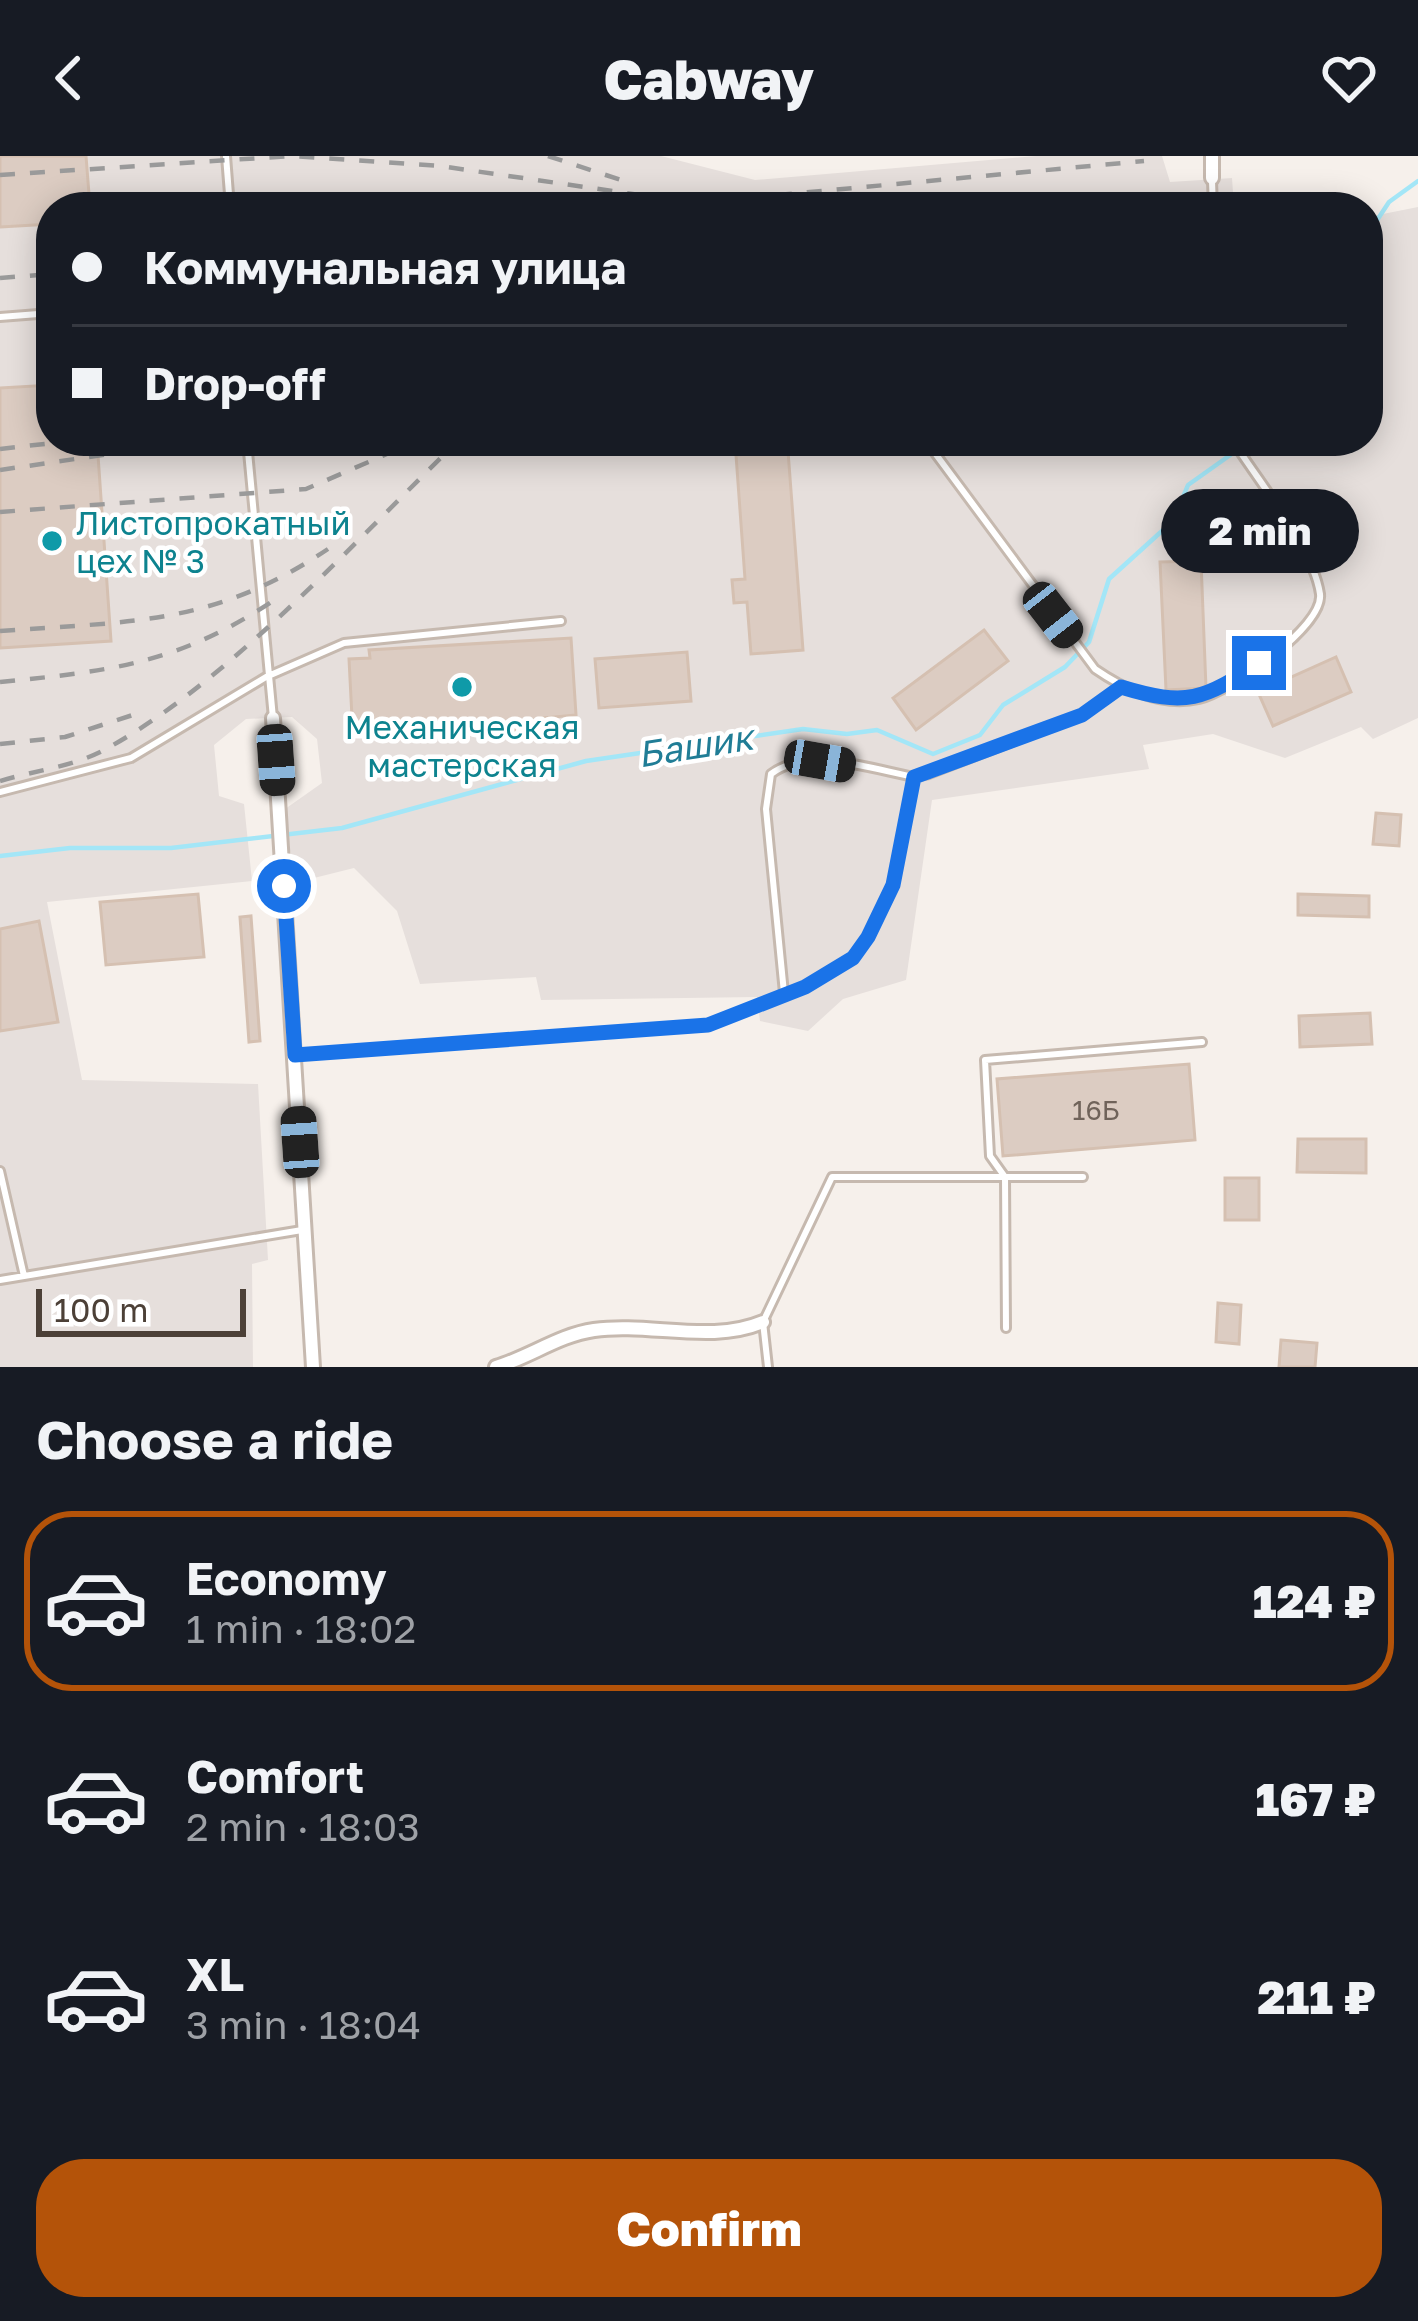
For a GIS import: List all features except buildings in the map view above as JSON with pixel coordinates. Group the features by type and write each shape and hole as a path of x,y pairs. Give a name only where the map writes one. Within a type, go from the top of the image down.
{"street":[{"path":"1212,156 1212,178"},
{"path":"273,718 313,1367"},
{"path":"496,1367 566,1336 599,1329 741,1331 764,1322"}],"lane":[{"path":"226,156 229,192"},
{"path":"1212,178 1212,192"},
{"path":"0,317 36,314"},
{"path":"248,456 273,718"},
{"path":"937,456 1095,669 1121,687 1166,700 1201,699 1288,644 1310,623 1321,599 1313,568 1242,456"},
{"path":"0,792 131,758 266,677 344,643 561,621"},
{"path":"784,994 766,809 771,774 784,764 820,761 914,777 1082,715 1121,687"},
{"path":"295,1055 708,1025 784,994 836,970 868,937 893,885 914,777"},
{"path":"1006,1328 1006,1177 990,1156 985,1060 1202,1042"},
{"path":"0,1171 24,1276"},
{"path":"768,1367 764,1322 832,1177 1083,1177"},
{"path":"0,1280 306,1229"}],"shaded area":[{"path":"0,156 661,156 755,180 1036,156 1162,156 1170,182 1232,178 1233,192 36,192 36,456 1383,456 1383,214 1418,207 1418,718 1373,739 1361,727 1285,758 1213,734 1143,745 1149,769 932,800 906,980 843,999 808,1031 760,1021 757,997 541,1000 536,977 420,984 397,911 354,868 294,883 285,809 322,783 317,739 292,717 246,719 214,745 219,796 244,804 252,881 47,902 82,1080 258,1084 268,1260 252,1264 253,1367 0,1367"}],"waterway":[{"name":"Башик","path":"1383,211 1418,181"},
{"name":"Башик","path":"0,856 70,848 171,848 342,828 586,761 803,729 847,734 877,730 933,754 980,735 1003,705 1065,667 1089,642 1109,579 1173,521 1188,485 1229,456"}],"railway":[{"path":"0,175 291,156 440,166 619,192"},
{"path":"548,156 627,182"},
{"path":"810,192 1144,161"},
{"path":"0,278 36,275"},
{"path":"0,449 36,445"},
{"path":"0,470 96,456"},
{"path":"0,512 306,489 382,456"},
{"path":"0,781 94,755 153,720 245,648 443,456"},
{"path":"0,631 131,621 208,606 247,593 328,549"},
{"path":"0,682 142,661 205,639 273,601"},
{"path":"0,744 65,737 142,712"}],"place":[{"name":"Листопрокатный цех № 3","path":"52,541"},
{"name":"Механическая мастерская","path":"462,687"}],"route":[{"path":"284,886 295,1055 708,1025 805,987 853,958 893,885 914,777 1082,715 1121,687 1166,700 1201,699 1259,663"}]}
